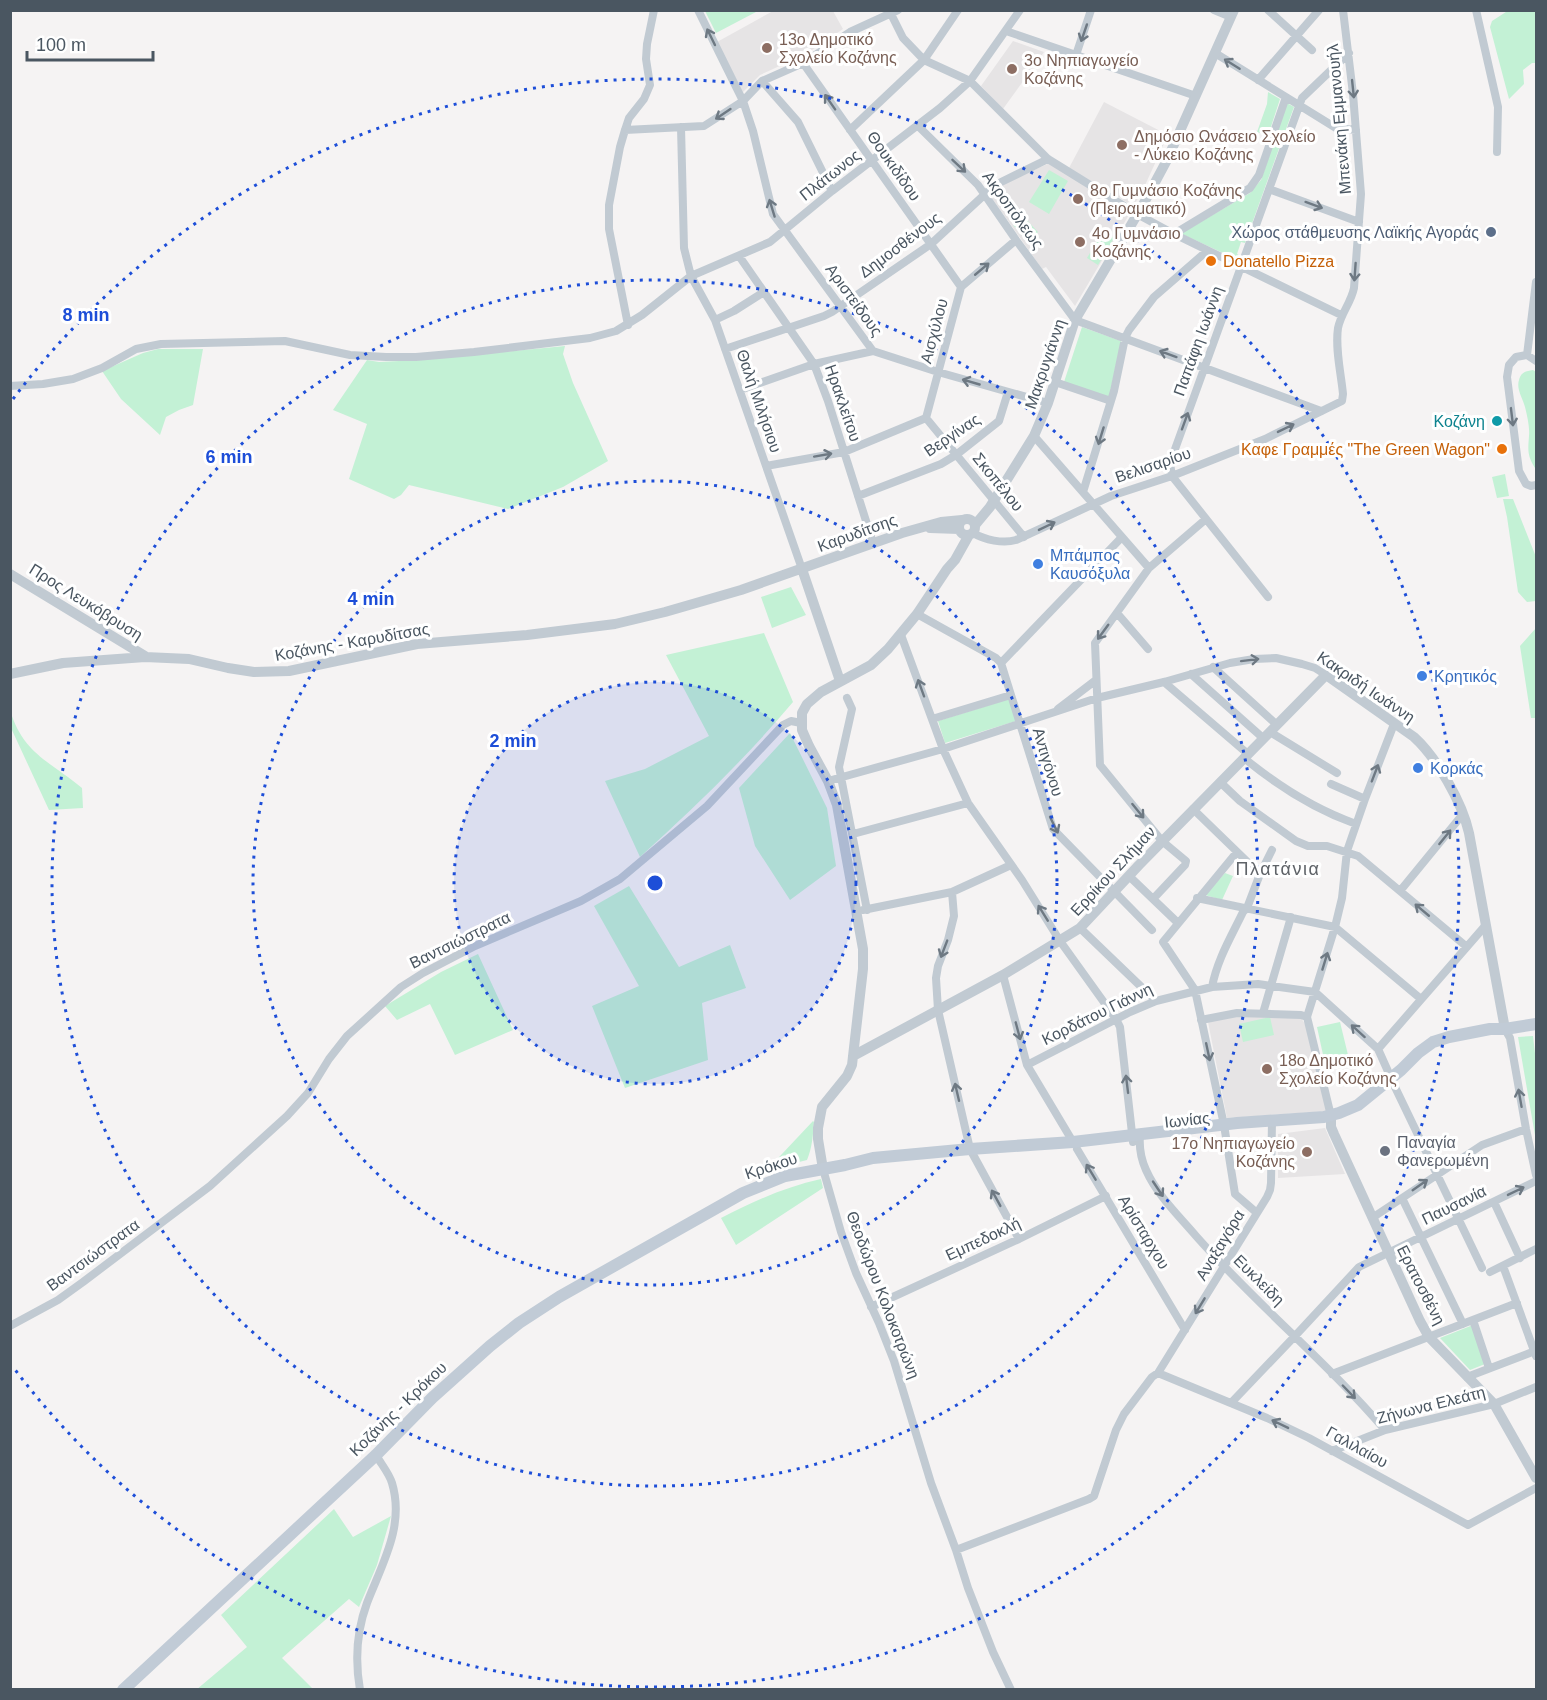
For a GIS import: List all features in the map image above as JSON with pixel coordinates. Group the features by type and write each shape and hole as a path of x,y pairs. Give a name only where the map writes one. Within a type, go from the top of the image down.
{"main road":[{"name":"Ιωνίας","path":"823,1169 845,1165 874,1166 972,1153 1331,1120 1359,1113 1392,1082 1444,1045 1536,1024"},
{"name":"Κρόκου","path":"732,1200 774,1180 823,1169"},
{"name":"Κοζάνης - Κρόκου","path":"123,1689 376,1455 465,1368 519,1323 591,1278 732,1200"}],"street":[{"path":"628,325 608,220 612,187 625,130 629,118 644,99 650,84 646,59 654,10"},
{"name":"Αριστείδους","path":"698,10 743,101 753,131 773,214 783,231 873,351 1048,404"},
{"path":"850,130 924,60 958,10"},
{"name":"Πλάτωνος","path":"10,386 43,384 73,378 102,368 136,349 161,344 273,341 307,345 350,355 416,357 590,338 616,332 642,315 691,276 762,246 957,94 970,81 1020,10"},
{"path":"1076,55 1091,10"},
{"path":"1214,10 1232,14"},
{"path":"1268,10 1312,50"},
{"path":"1258,80 1319,10"},
{"name":"Μπενάκη Εμμανουήλ","path":"1342,401 1338,329 1341,315 1351,300 1354,288 1361,194 1343,10"},
{"path":"1476,10 1498,106 1497,152"},
{"path":"625,130 704,126 743,101 762,81 803,63 850,32 895,12 903,38 924,60 970,81 1048,159 1174,234 1341,315"},
{"name":"Μακρυγιάννη","path":"840,681 875,662 917,614 947,569 950,558 967,528 990,507 1034,436 1048,404 1075,320 1167,160 1232,14"},
{"path":"1006,31 1196,96"},
{"path":"1215,53 1336,128 1356,129"},
{"name":"Παπάφη Ιωάννη","path":"1172,476 1170,469 1172,457 1302,98 1349,54"},
{"name":"Θουκιδίδου","path":"803,63 961,286"},
{"path":"762,81 798,122 832,190"},
{"path":"1174,234 1242,193 1254,183 1286,97"},
{"name":"Ακροπόλεως","path":"917,125 972,178 1075,320"},
{"name":"Θαλή Μιλήσιου","path":"681,127 684,248 691,276 715,320 840,681"},
{"name":"Δημοσθένους","path":"725,349 824,316 841,306 931,244 995,185 1048,159"},
{"path":"1269,189 1359,222"},
{"name":"Αισχύλου","path":"926,418 961,286 1016,240"},
{"path":"1083,492 1111,401 1125,338 1149,303 1207,250"},
{"name":"Ηρακλείτου","path":"739,256 814,364 873,543"},
{"path":"1527,355 1533,329 1536,286"},
{"path":"715,320 764,292"},
{"path":"1075,320 1321,411"},
{"path":"1527,355 1536,340"},
{"path":"740,390 814,364 873,351"},
{"path":"1536,361 1527,355 1516,357 1507,370 1519,471 1526,484 1536,485"},
{"path":"1055,382 1111,401"},
{"name":"Βεργίνας","path":"858,496 941,464 956,454 999,421 1008,392"},
{"name":"Βελισαρίου","path":"967,528 996,541 1010,542 1093,503 1172,476 1264,439 1342,401"},
{"path":"766,466 844,452 926,418"},
{"name":"Σκοπέλου","path":"926,418 1024,537"},
{"path":"1034,436 1149,568"},
{"path":"1172,476 1268,597"},
{"path":"1153,900 1186,861 1162,841 1100,765 1095,643 1149,568 1206,519"},
{"name":"Καρυδίτσης","path":"802,569 924,527 967,528"},
{"path":"917,614 1001,663 1122,537"},
{"name":"Κοζάνης - Καρυδίτσας","path":"10,674 63,663 145,657 189,659 254,672 289,671 417,644 527,635 631,621 733,592 802,569"},
{"name":"Προς Λευκόβρυση","path":"10,574 145,657"},
{"path":"1117,613 1148,650"},
{"path":"901,634 943,749 968,803 1023,880 1060,941 1116,1019"},
{"name":"Κακριδή Ιωάννη","path":"828,781 943,749 1097,698 1164,682 1213,667 1254,659 1276,658 1302,663 1326,675 1424,746 1443,776 1463,814 1469,833 1485,926 1511,1028"},
{"name":"Αντιγόνου","path":"1001,663 1053,829 1152,930"},
{"path":"1213,667 1270,732"},
{"path":"1191,674 1270,732 1337,773"},
{"name":"Ερρίκου Σλήμαν","path":"853,1056 1003,975 1080,928 1193,809 1326,675"},
{"path":"1052,713 1096,680"},
{"path":"801,723 802,712 807,704 821,692 840,681"},
{"path":"1164,682 1246,756 1299,798 1356,824"},
{"path":"932,719 1011,695"},
{"path":"847,698 852,709 839,767 853,834 862,911 952,892 1011,864"},
{"name":"Βαντσιώστρατα","path":"10,1326 58,1300 210,1186 287,1116 308,1093 328,1059 347,1036 401,987 464,952 581,901 620,879 707,806 783,725 791,721 801,723"},
{"name":"Θεοδώρου Κολοκοτρώνη","path":"801,723 808,746 828,781 837,805 862,911 863,969 852,1065 848,1076 822,1107 818,1139 823,1169 841,1232 856,1273 894,1361 929,1476 976,1612 1011,1689"},
{"path":"1331,1120 1307,1017 1342,898 1347,851 1394,724"},
{"path":"1220,782 1240,801 1296,841 1308,846 1327,846 1358,856 1467,948"},
{"path":"1331,784 1365,799"},
{"path":"853,834 968,803"},
{"path":"1193,809 1260,874"},
{"path":"1400,891 1463,814"},
{"path":"1212,987 1221,955 1247,908 1272,850"},
{"path":"1237,852 1163,942 1195,990 1235,1194 1257,1213"},
{"path":"1129,876 1178,923"},
{"path":"952,892 954,916 936,978 938,1010 972,1153 1019,1239"},
{"path":"1197,898 1335,927 1421,999"},
{"path":"1263,1013 1291,917"},
{"path":"1378,1049 1485,926"},
{"path":"1080,928 1156,1001"},
{"name":"Αρίσταρχου","path":"1003,975 1027,1065 1185,1330"},
{"name":"Κορδάτου Γιάννη","path":"1027,1065 1156,1001 1195,990 1245,984 1270,985 1315,993"},
{"path":"1315,993 1378,1049 1436,1174 1486,1270 1503,1266 1536,1250"},
{"path":"1201,1020 1237,1013 1307,1017"},
{"name":"Ευκλείδη","path":"1116,1019 1120,1028 1136,1138 1146,1171 1154,1184 1224,1267 1295,1336 1385,1430"},
{"path":"1511,1028 1510,1038 1536,1175"},
{"name":"Ερατοσθένη","path":"1331,1120 1334,1134 1420,1321 1430,1337 1494,1404 1536,1478"},
{"name":"Αναξαγόρα","path":"956,1550 1094,1496 1116,1430 1124,1414 1152,1377 1158,1373 1270,1190 1272,1124"},
{"path":"1372,1218 1482,1145 1526,1130"},
{"name":"Παυσανία","path":"1231,1403 1353,1271 1365,1263 1536,1182"},
{"name":"Εμπεδοκλή","path":"871,1307 1106,1196"},
{"path":"1402,1198 1463,1324"},
{"path":"1494,1202 1520,1258"},
{"path":"1467,1377 1536,1353 1503,1266"},
{"path":"1332,1374 1517,1303"},
{"path":"1473,1320 1489,1368"},
{"name":"Γαλιλαίου","path":"1158,1373 1267,1418 1468,1525 1536,1488"},
{"name":"Ζήνωνα Ελεάτη","path":"1332,1451 1385,1430 1494,1404 1536,1387"},
{"path":"360,1689 357,1661 360,1629 367,1603 383,1567 394,1533 396,1510 391,1481 376,1455"}],"shaded area":[{"name":"13ο Δημοτικό Σχολείο Κοζάνης","path":"773,11 833,11 843,29 806,54 760,75 743,92 717,42"},
{"name":"3ο Νηπιαγωγείο Κοζάνης","path":"1013,41 1044,52 1003,109 981,86"},
{"name":"Δημόσιο Ωνάσειο Σχολείο - Λύκειο Κοζάνης","path":"1104,102 1168,135 1141,194 1133,206 1069,168"},
{"path":"1050,163 1130,213 1075,306 1046,267 1042,269 989,194 997,186"},
{"name":"18ο Δημοτικό Σχολείο Κοζάνης","path":"1239,1016 1301,1018 1307,1027 1328,1111 1227,1118 1208,1022"},
{"name":"17ο Νηπιαγωγείο Κοζάνης","path":"1325,1128 1345,1174 1278,1178 1278,1134"}],"green space":[{"path":"1509,10 1536,11 1536,63 1532,63 1523,70 1524,84 1509,99 1490,27 1492,21"},
{"path":"705,11 755,11 716,33"},
{"path":"1268,92 1280,99 1268,136 1257,132 1267,104"},
{"path":"1287,103 1294,107 1245,243 1241,242 1237,254 1240,256 1238,260 1182,234 1250,193 1261,180"},
{"path":"1049,170 1068,181 1049,214 1029,202"},
{"path":"1023,216 1038,232 1028,241 1013,225"},
{"path":"1103,231 1114,238 1098,265 1087,258"},
{"path":"1082,327 1121,341 1109,397 1064,382"},
{"path":"565,346 563,354 573,383 608,461 563,487 508,509 409,485 401,495 394,499 349,479 367,424 333,410 367,360 379,362 419,360"},
{"path":"158,349 203,349 193,405 166,417 160,435 121,399 102,371"},
{"path":"1533,370 1536,372 1536,468 1529,456 1528,422 1518,387 1521,375"},
{"path":"1505,474 1509,496 1497,498 1492,477"},
{"path":"1503,499 1513,499 1536,557 1536,601 1527,602 1518,592"},
{"path":"791,587 806,615 772,628 761,597"},
{"path":"1536,628 1536,718 1531,718 1520,646"},
{"path":"764,633 793,702 719,782 640,857 605,781 645,769 709,736 666,655"},
{"path":"1009,699 1016,721 945,743 938,721"},
{"path":"10,710 22,737 30,747 82,788 83,808 49,810 11,728"},
{"path":"790,733 827,808 836,866 790,900 755,846 739,788"},
{"path":"1225,873 1233,876 1222,900 1205,895"},
{"path":"629,886 679,967 730,945 746,988 702,1003 708,1060 625,1088 592,1006 639,986 594,906"},
{"path":"478,954 513,1030 455,1055 430,1004 397,1020 385,1006 441,972"},
{"path":"1270,1017 1274,1035 1243,1042 1239,1024"},
{"path":"1340,1022 1349,1059 1325,1064 1317,1027"},
{"path":"1533,1036 1536,1062 1536,1141 1518,1037"},
{"path":"813,1121 812,1142 807,1160 765,1172"},
{"path":"821,1179 823,1188 736,1245 721,1218 770,1195"},
{"path":"1473,1325 1485,1364 1470,1370 1440,1338"},
{"path":"334,1509 353,1537 391,1516 377,1565 359,1607 349,1599 282,1658 313,1689 196,1690 247,1647 221,1615"}],"place":[{"name":"13ο Δημοτικό Σχολείο Κοζάνης","path":"767,48"},
{"name":"3ο Νηπιαγωγείο Κοζάνης","path":"1012,69"},
{"name":"Δημόσιο Ωνάσειο Σχολείο - Λύκειο Κοζάνης","path":"1122,145"},
{"name":"8ο Γυμνάσιο Κοζάνης (Πειραματικό)","path":"1078,199"},
{"name":"Χώρος στάθμευσης Λαϊκής Αγοράς","path":"1491,232"},
{"name":"4ο Γυμνάσιο Κοζάνης","path":"1080,242"},
{"name":"Donatello Pizza","path":"1211,261"},
{"name":"Κοζάνη","path":"1497,421"},
{"name":"Καφε Γραμμές \"The Green Wagon\"","path":"1502,449"},
{"name":"Μπάμπος Καυσόξυλα","path":"1038,564"},
{"name":"Κρητικός","path":"1422,676"},
{"name":"Κορκάς","path":"1418,768"},
{"name":"18ο Δημοτικό Σχολείο Κοζάνης","path":"1267,1069"},
{"name":"Παναγία Φανερωμένη","path":"1385,1151"},
{"name":"17ο Νηπιαγωγείο Κοζάνης","path":"1307,1152"}],"district":[{"name":"Πλατάνια","path":"1278,869"}]}
